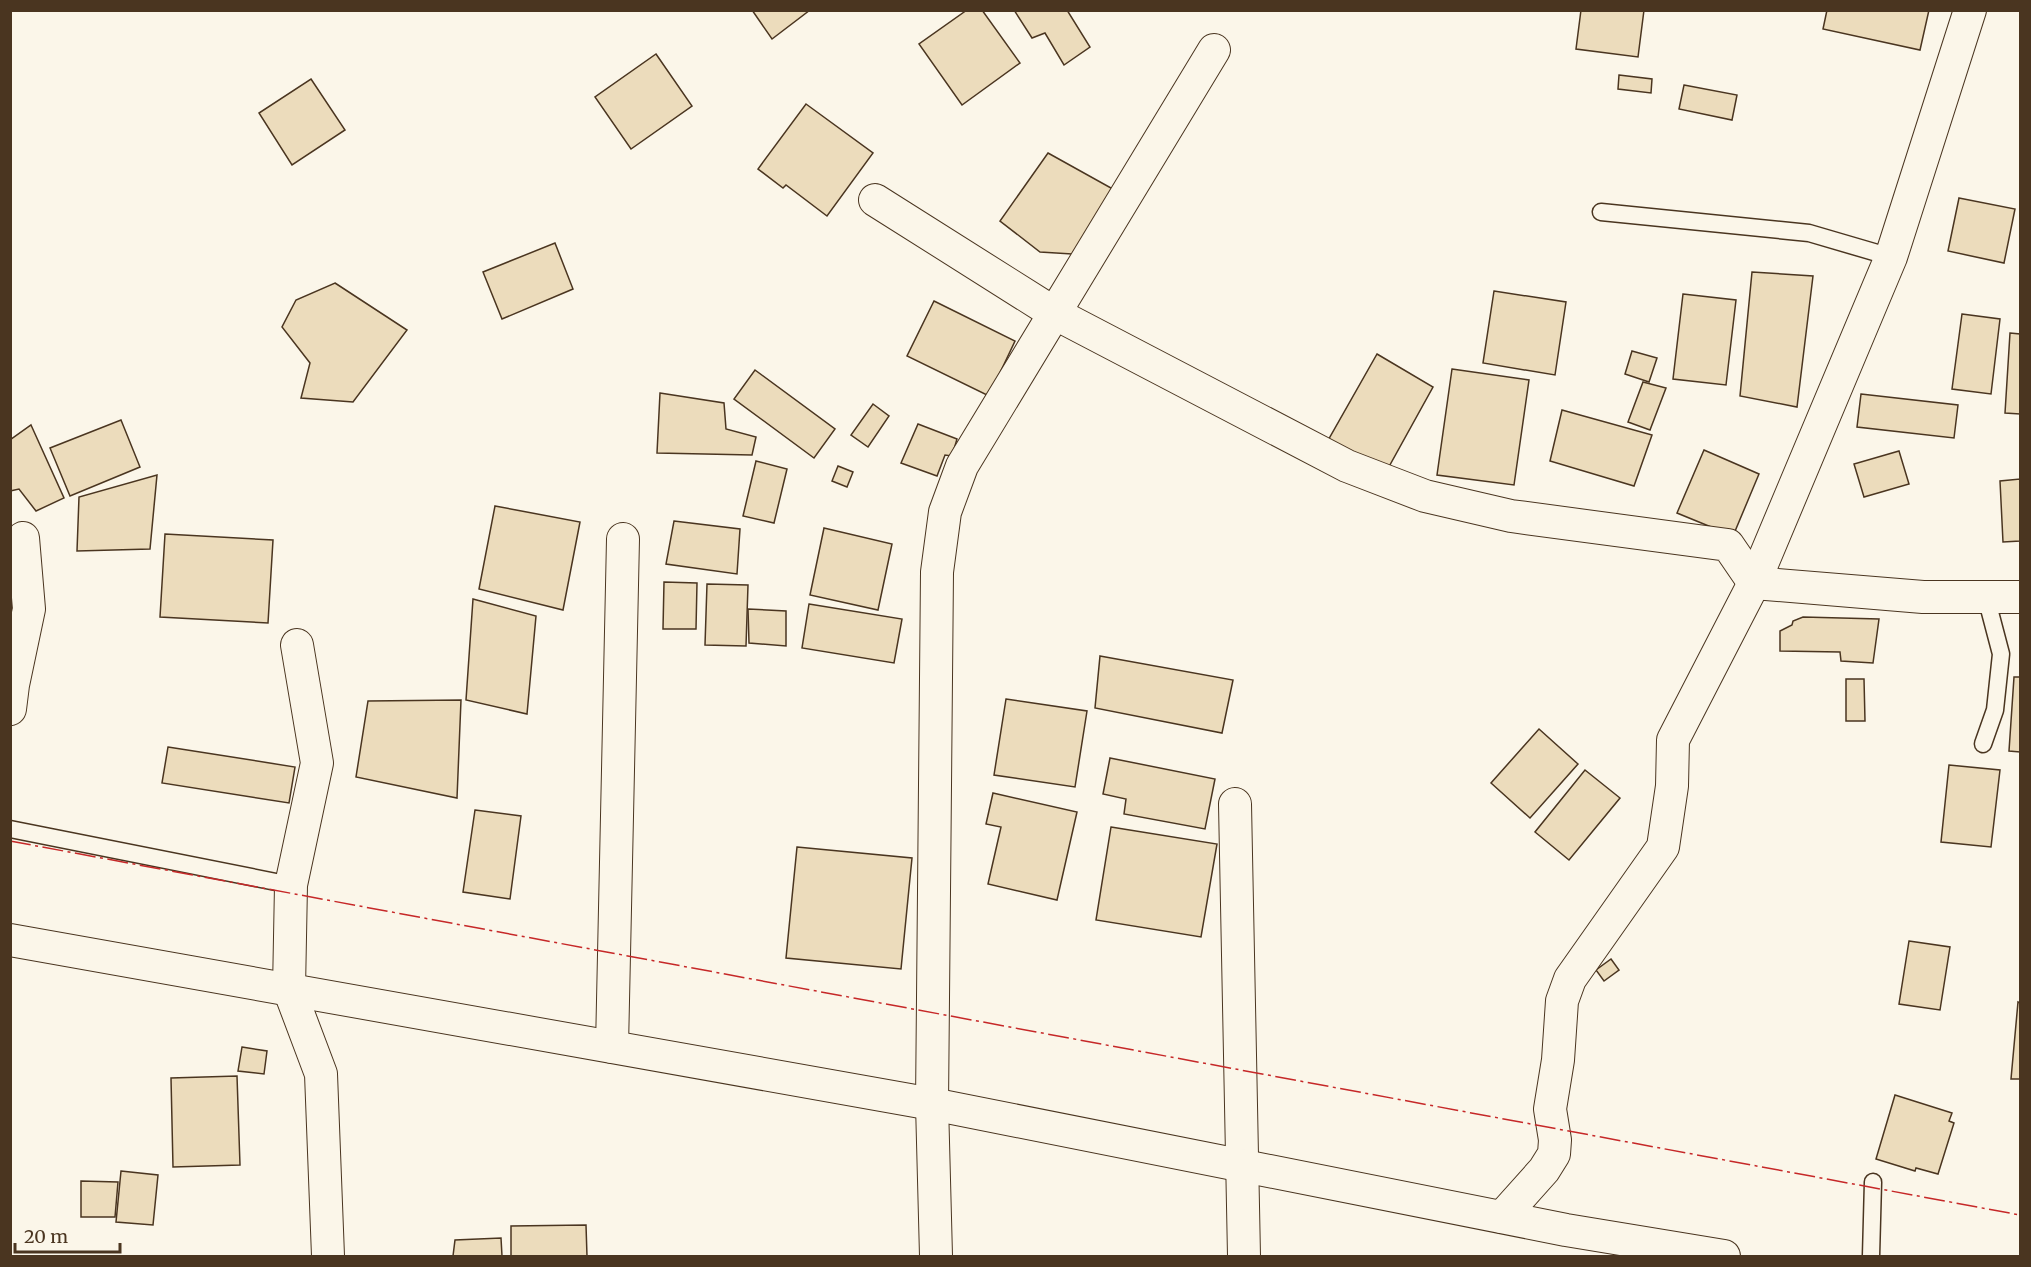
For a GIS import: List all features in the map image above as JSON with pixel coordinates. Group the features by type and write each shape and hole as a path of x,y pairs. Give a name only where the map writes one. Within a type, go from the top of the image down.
{"street":[{"path":"1502,1217 1544,1170 1554,1154 1555,1140 1550,1109 1558,1060 1562,1001 1570,979 1663,848 1672,786 1673,740 1755,583 1891,257 1970,10"},
{"path":"936,1257 932,1104 937,572 945,512 962,466 1214,50"},
{"path":"875,200 1054,313 1347,466 1425,496 1511,516 1728,545 1755,583 1923,597 2020,597"},
{"path":"10,709 29,609 23,538"},
{"path":"612,1047 623,539"},
{"path":"297,645 317,763 291,885 289,989 321,1074 328,1257"},
{"path":"1235,804 1244,1257"},
{"path":"10,940 932,1104 1566,1230 1724,1257"}],"lane":[{"path":"1600,212 1809,233 1891,257"},
{"path":"1983,744 1995,710 2001,654 1986,597"},
{"path":"10,829 291,885"},
{"path":"1871,1257 1873,1182"}],"building":[{"path":"752,10 810,10 772,39"},
{"path":"967,10 982,10 1020,63 962,105 919,44"},
{"path":"1014,10 1067,10 1090,47 1064,65 1045,33 1032,38"},
{"path":"1581,10 1644,10 1638,57 1576,49"},
{"path":"1827,10 1929,10 1920,50 1823,29"},
{"path":"656,54 692,106 631,149 595,97"},
{"path":"1619,75 1652,79 1651,93 1618,89"},
{"path":"311,79 345,130 292,165 259,113"},
{"path":"1684,85 1737,95 1732,120 1679,109"},
{"path":"806,104 873,153 827,216 786,185 783,188 758,169"},
{"path":"1048,153 1120,193 1072,254 1040,252 1000,221"},
{"path":"1959,198 2015,209 2004,263 1948,251"},
{"path":"555,243 573,289 502,319 483,272"},
{"path":"1752,272 1813,276 1797,407 1740,396"},
{"path":"335,283 407,330 353,402 301,398 310,363 282,327 296,300"},
{"path":"1494,291 1566,302 1555,375 1483,363"},
{"path":"1683,294 1736,300 1726,385 1673,379"},
{"path":"934,301 1015,341 989,396 907,356"},
{"path":"1962,314 2000,319 1991,394 1952,389"},
{"path":"2010,333 2020,334 2020,414 2005,413"},
{"path":"1632,351 1657,358 1649,382 1625,374"},
{"path":"1377,354 1433,387 1386,472 1326,444"},
{"path":"1452,369 1529,380 1514,485 1437,475"},
{"path":"755,370 835,429 814,458 734,399"},
{"path":"1643,382 1666,388 1650,430 1628,422"},
{"path":"660,393 724,403 726,429 756,437 752,455 657,453"},
{"path":"1861,394 1958,405 1954,438 1857,427"},
{"path":"873,404 889,416 868,447 851,435"},
{"path":"1562,410 1652,435 1634,486 1550,461"},
{"path":"121,420 140,467 70,496 50,448"},
{"path":"918,424 957,439 952,456 945,455 937,476 901,463"},
{"path":"31,425 64,498 36,511 19,489 10,491 10,440"},
{"path":"1704,450 1759,474 1733,536 1677,513"},
{"path":"1899,451 1909,484 1864,497 1854,464"},
{"path":"756,461 787,469 774,523 743,516"},
{"path":"838,466 853,472 847,487 832,481"},
{"path":"157,475 150,549 77,551 79,497"},
{"path":"2020,479 2020,541 2003,542 2000,481"},
{"path":"495,506 580,522 563,610 479,589"},
{"path":"674,521 740,529 737,574 666,564"},
{"path":"824,528 892,544 878,610 810,595"},
{"path":"165,534 273,540 268,623 160,617"},
{"path":"664,582 697,583 696,629 663,629"},
{"path":"707,584 748,585 746,646 705,645"},
{"path":"473,599 536,616 527,714 466,700"},
{"path":"809,604 902,619 894,663 802,648"},
{"path":"748,609 786,611 786,646 749,643"},
{"path":"1803,617 1879,619 1873,663 1841,661 1840,652 1780,651 1780,631"},
{"path":"1100,656 1233,680 1222,733 1095,708"},
{"path":"2014,677 2020,677 2020,752 2009,751"},
{"path":"1846,679 1864,679 1865,721 1846,721"},
{"path":"1006,699 1087,711 1075,787 994,775"},
{"path":"461,700 457,798 356,777 368,701"},
{"path":"1539,729 1578,764 1530,818 1491,783"},
{"path":"168,747 295,767 289,803 162,783"},
{"path":"1110,758 1215,779 1205,829 1124,814 1126,799 1103,794"},
{"path":"1949,765 2000,770 1991,847 1941,842"},
{"path":"1585,770 1620,798 1569,860 1535,832"},
{"path":"993,793 1077,812 1057,900 988,884 1001,827 986,824"},
{"path":"475,810 521,816 510,899 463,892"},
{"path":"1111,827 1217,844 1201,937 1096,920"},
{"path":"797,847 912,858 901,969 786,958"},
{"path":"1909,941 1950,947 1940,1010 1899,1004"},
{"path":"1611,959 1619,970 1604,981 1596,970"},
{"path":"2018,1002 2020,1003 2020,1079 2011,1079"},
{"path":"242,1047 267,1051 264,1074 238,1071"},
{"path":"237,1076 240,1165 173,1167 171,1078"},
{"path":"1895,1095 1952,1113 1949,1121 1954,1123 1938,1174 1916,1168 1915,1171 1876,1159"},
{"path":"121,1171 158,1175 153,1225 116,1222"},
{"path":"81,1181 118,1182 115,1217 81,1217"},
{"path":"586,1225 587,1256 511,1256 511,1226"},
{"path":"501,1238 502,1256 453,1256 455,1240"}],"power":[{"path":"10,841 2020,1215"}]}
